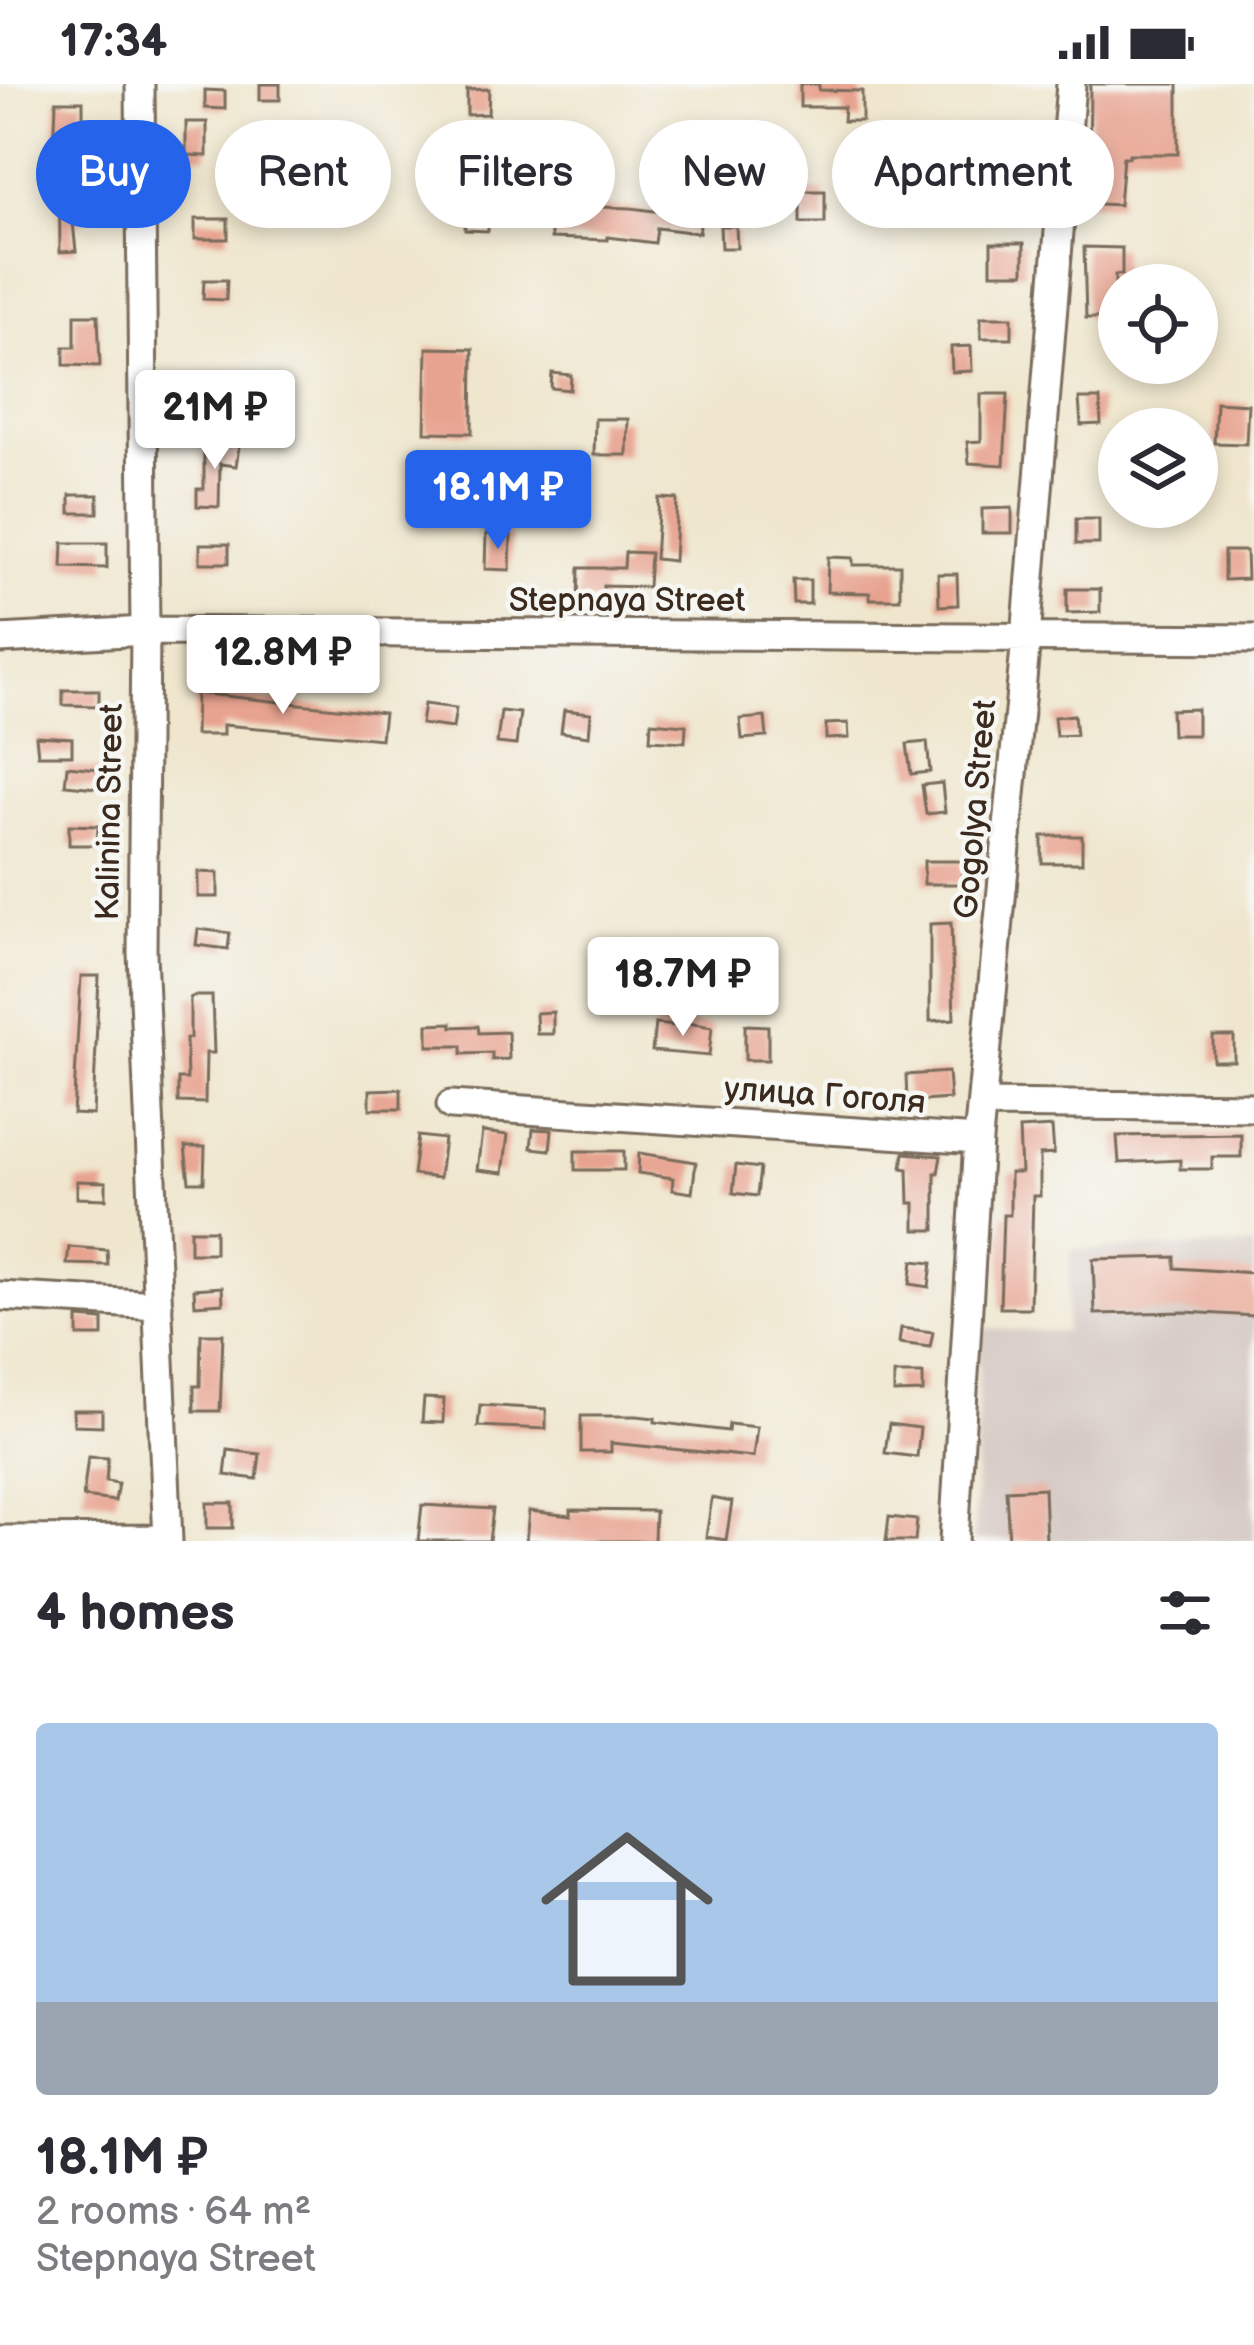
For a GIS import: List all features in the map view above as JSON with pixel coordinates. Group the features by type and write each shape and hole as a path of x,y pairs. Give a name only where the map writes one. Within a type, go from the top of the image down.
{"street":[{"name":"Kalinina Street","path":"140,84 146,631 142,952 168,1540"},
{"name":"Gogolya Street","path":"954,1541 978,1140 1026,638 1071,84"},
{"name":"Stepnaya Street","path":"0,639 146,631 1254,639"},
{"path":"984,1104 1254,1107"},
{"name":"улица Гоголя","path":"451,1105 978,1140"},
{"path":"0,1296 158,1305"},
{"path":"0,1540 168,1540"}],"shaded area":[{"path":"1254,1246 1254,1541 974,1541 980,1329 1065,1332 1071,1250"}],"building":[{"path":"260,84 280,84 280,100 260,100"},
{"path":"800,84 819,84 819,90 862,91 862,120 843,120 844,107 800,107"},
{"path":"1090,84 1178,84 1178,154 1123,157 1119,205 1114,205 1114,120 1090,120"},
{"path":"489,89 488,114 467,115 467,90"},
{"path":"205,90 225,91 225,109 205,108"},
{"path":"56,101 83,101 83,120 55,120"},
{"path":"191,122 207,122 207,156 191,155"},
{"path":"808,191 825,191 825,223 808,223"},
{"path":"615,208 639,209 639,228 657,228 655,243 608,237 551,238 551,228 615,228"},
{"path":"195,219 215,219 215,228 228,228 228,239 195,239"},
{"path":"60,228 74,228 76,251 60,252"},
{"path":"657,228 700,228 699,233"},
{"path":"720,228 736,228 737,248 721,248"},
{"path":"991,243 1024,243 1024,273 991,273"},
{"path":"1084,247 1122,248 1122,264 1098,264 1098,318 1086,318"},
{"path":"204,280 227,280 226,300 203,299"},
{"path":"75,315 98,315 100,366 64,365 64,347 75,347"},
{"path":"981,317 1012,317 1012,338 981,338"},
{"path":"971,346 972,371 952,372 951,347"},
{"path":"427,348 473,349 472,433 425,432"},
{"path":"552,373 571,375 570,390 551,388"},
{"path":"981,394 1008,394 1004,465 969,463 967,442 981,441"},
{"path":"1079,399 1100,399 1098,424 1081,425"},
{"path":"1216,402 1248,404 1246,444 1218,443"},
{"path":"214,403 214,421 190,421 190,404"},
{"path":"595,419 628,419 627,455 594,455"},
{"path":"204,443 239,446 236,466 220,464 219,507 197,506 197,489 204,489"},
{"path":"70,495 98,495 98,513 70,513"},
{"path":"659,498 677,499 674,561 655,559"},
{"path":"459,502 458,521 436,520 436,503"},
{"path":"1012,508 1012,533 982,533 982,509"},
{"path":"1076,519 1098,519 1099,544 1076,544"},
{"path":"486,534 511,535 510,570 485,569"},
{"path":"63,543 107,543 107,568 62,567"},
{"path":"200,544 229,544 229,563 200,563"},
{"path":"1224,551 1246,551 1247,579 1224,580"},
{"path":"625,552 650,553 648,587 603,586 603,602 578,602 579,568 624,568"},
{"path":"828,557 853,558 853,565 900,565 900,599 827,592"},
{"path":"938,574 957,574 958,605 939,606"},
{"path":"793,580 810,580 810,604 794,604"},
{"path":"1067,589 1100,589 1100,612 1067,613"},
{"path":"63,690 99,690 99,706 63,705"},
{"path":"196,693 384,713 381,739 223,725 223,735 195,735"},
{"path":"424,704 456,708 453,728 421,724"},
{"path":"1197,709 1197,735 1172,735 1171,710"},
{"path":"564,710 591,713 589,736 561,732"},
{"path":"501,711 520,713 516,745 497,743"},
{"path":"1074,715 1076,735 1056,736 1054,717"},
{"path":"765,717 767,737 742,739 740,719"},
{"path":"651,722 686,725 685,742 650,740"},
{"path":"848,723 849,738 826,739 826,724"},
{"path":"36,736 72,738 72,755 38,755"},
{"path":"927,742 930,772 911,774 907,744"},
{"path":"67,766 99,769 97,788 65,785"},
{"path":"942,783 945,812 926,814 922,785"},
{"path":"69,825 98,826 97,845 69,845"},
{"path":"1042,836 1082,836 1082,863 1042,863"},
{"path":"924,861 963,861 963,884 924,884"},
{"path":"198,872 218,873 218,897 198,897"},
{"path":"951,923 954,1019 930,1021 930,924"},
{"path":"198,929 230,933 228,949 196,945"},
{"path":"81,976 99,976 93,1115 73,1114"},
{"path":"212,996 214,1053 206,1053 205,1103 178,1102 178,1079 187,1079 186,1039 190,1038 190,998"},
{"path":"553,1012 553,1034 537,1034 536,1013"},
{"path":"452,1023 452,1027 478,1026 479,1033 508,1032 509,1059 492,1060 492,1053 462,1054 462,1046 428,1046 428,1024"},
{"path":"687,1023 712,1027 709,1056 652,1051 655,1024 686,1027"},
{"path":"745,1025 768,1026 768,1060 745,1060"},
{"path":"1213,1036 1234,1036 1234,1061 1213,1061"},
{"path":"948,1072 950,1099 907,1102 906,1075"},
{"path":"401,1089 401,1109 370,1109 370,1090"},
{"path":"1052,1127 1054,1154 1040,1155 1040,1196 1033,1196 1030,1308 1000,1308 1003,1215 1010,1215 1010,1173 1021,1173 1019,1129"},
{"path":"533,1129 552,1130 550,1150 531,1148"},
{"path":"482,1132 508,1135 503,1173 477,1170"},
{"path":"1241,1134 1241,1157 1212,1157 1212,1169 1180,1169 1180,1160 1119,1163 1117,1136"},
{"path":"418,1136 444,1139 439,1178 413,1175"},
{"path":"185,1147 205,1147 204,1182 189,1182"},
{"path":"575,1151 624,1151 624,1170 575,1170"},
{"path":"639,1153 696,1162 692,1193 672,1190 673,1178 638,1173"},
{"path":"904,1153 941,1156 935,1173 935,1230 915,1230 908,1169 902,1168"},
{"path":"736,1165 760,1168 757,1196 733,1193"},
{"path":"77,1181 106,1182 106,1199 77,1198"},
{"path":"190,1230 215,1230 215,1253 190,1253"},
{"path":"69,1247 107,1250 108,1265 67,1264"},
{"path":"1175,1257 1175,1268 1254,1273 1254,1316 1095,1314 1093,1259"},
{"path":"913,1261 932,1263 929,1287 910,1284"},
{"path":"222,1287 223,1303 195,1305 194,1289"},
{"path":"78,1318 103,1320 103,1336 78,1336"},
{"path":"901,1328 933,1332 930,1347 899,1343"},
{"path":"201,1334 223,1334 220,1411 194,1411 194,1386 200,1386"},
{"path":"894,1374 923,1374 923,1392 894,1393"},
{"path":"424,1398 444,1399 443,1423 422,1422"},
{"path":"480,1405 546,1409 546,1429 478,1426"},
{"path":"73,1410 102,1410 102,1426 74,1425"},
{"path":"581,1416 637,1416 728,1431 729,1424 757,1427 753,1457 611,1443 611,1452 581,1452"},
{"path":"889,1424 920,1428 917,1457 885,1453"},
{"path":"228,1450 260,1454 257,1479 225,1475"},
{"path":"88,1457 108,1458 106,1481 118,1483 115,1501 83,1497"},
{"path":"1044,1488 1046,1541 1009,1541 1006,1490"},
{"path":"712,1498 732,1502 726,1540 706,1537"},
{"path":"207,1503 233,1503 233,1528 207,1528"},
{"path":"422,1505 493,1509 489,1541 418,1541"},
{"path":"571,1510 655,1511 654,1541 526,1541 529,1511 571,1516"},
{"path":"889,1517 917,1520 915,1541 886,1541"}]}
